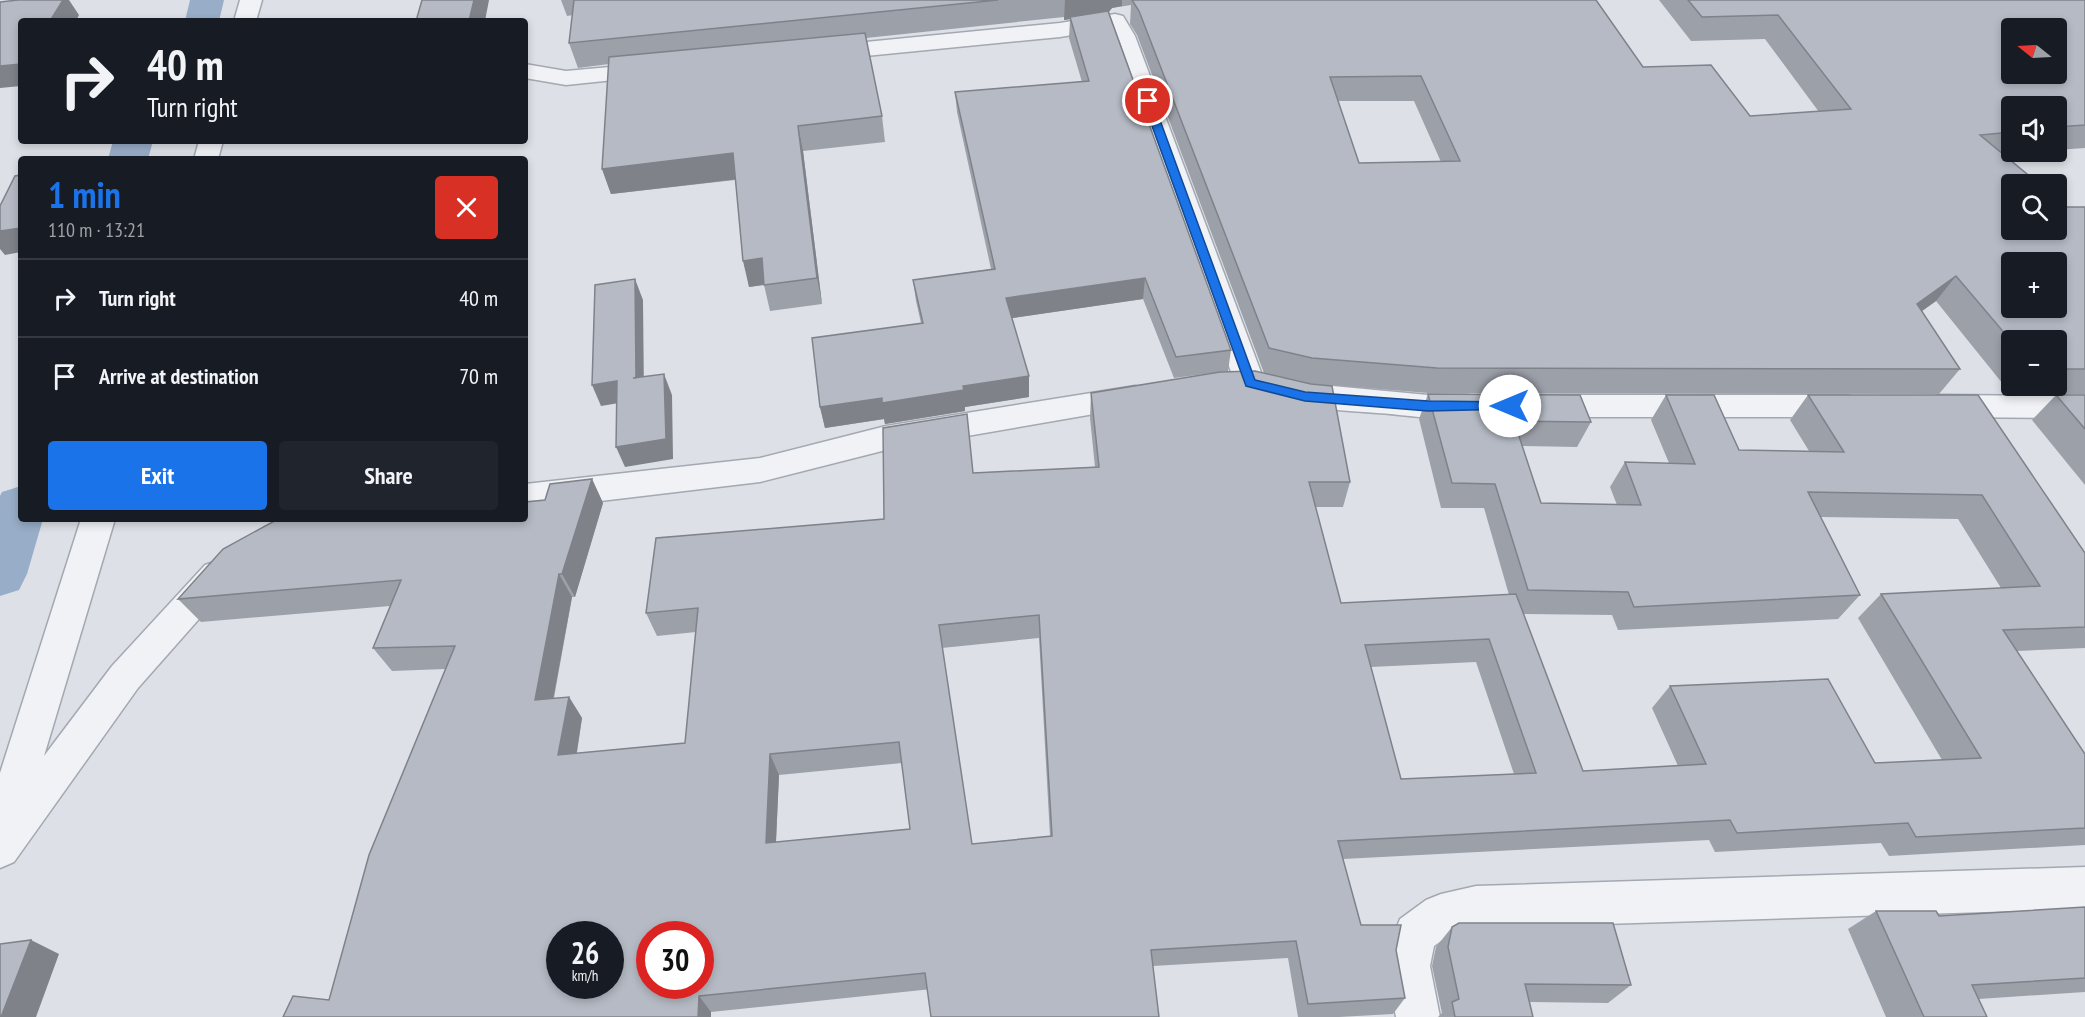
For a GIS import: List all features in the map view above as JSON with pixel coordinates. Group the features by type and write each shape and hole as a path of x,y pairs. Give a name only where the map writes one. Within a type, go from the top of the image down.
{"street":[{"path":"246,18 251,0"},
{"path":"798,56 1060,30 1124,17 1124,36 1250,383"},
{"path":"528,72 566,78 680,67"},
{"path":"1216,384 1250,383 1305,396 1428,406 1875,406"},
{"path":"528,497 760,470 886,438 1166,392"},
{"path":"1910,406 2085,406"},
{"path":"0,837 98,522"},
{"path":"0,848 125,677 184,609 231,561 241,555"},
{"path":"1418,1017 1408,966 1415,934 1441,915 1476,907 2085,888"}],"building":[{"path":"63,0 52,18 18,18 18,64 0,66 0,2"},
{"path":"422,0 474,0 470,18 417,18"},
{"path":"574,0 998,0 569,43"},
{"path":"1132,0 1596,0 1643,67 1711,65 1750,116 1851,109 1778,15 1702,17 1688,0 2085,0 2085,125 2067,126 2067,96 2001,96 2001,133 1980,135 2001,152 2001,162 2013,162 2027,174 2001,174 2001,240 2067,240 2067,207 2085,207 2085,369 2067,369 2067,330 2002,330 1956,276 1917,304 1960,369 1437,368 1312,358 1269,348 1139,11","holes":["1421,76 1460,161 1359,163 1330,77"]},
{"path":"1108,11 1231,350 1176,357 1145,278 1006,298 1029,376 963,386 964,390 882,403 882,398 820,407 812,338 923,323 913,280 995,269 955,92 1089,81 1070,17"},
{"path":"865,33 882,116 798,126 817,278 764,285 762,258 743,261 733,153 602,169 609,57"},
{"path":"15,176 18,176 18,228 0,231 0,206"},
{"path":"635,279 636,378 664,374 666,439 616,447 617,381 592,385 595,285"},
{"path":"1255,371 1311,384 1332,386 1350,482 1309,482 1341,603 1516,594 1583,771 1706,764 1670,686 1828,679 1875,763 1981,758 1881,594 2040,586 1982,495 1808,492 1860,595 1634,607 1628,592 1528,590 1495,484 1452,483 1428,394 1580,395 1591,422 1514,421 1541,503 1641,505 1625,462 1695,464 1666,395 1714,395 1739,450 1844,452 1808,395 1978,395 2085,553 2085,627 2003,630 2085,754 2085,828 1916,837 1908,823 1737,833 1730,820 1338,841 1361,925 1401,925 1396,950 1405,998 1308,1004 1296,941 1151,950 1159,1017 931,1017 925,973 714,994 714,921 636,921 636,999 699,999 698,1017 283,1017 293,996 329,1000 369,855 455,646 373,648 401,580 178,599 223,549 272,522 528,522 528,502 545,500 550,484 592,479 562,574 559,574 535,700 569,697 558,755 685,743 698,608 646,613 656,538 884,519 883,428 967,414 973,473 1099,467 1091,393 1220,372","holes":["1039,615 1052,836 972,844 939,625","1489,639 1536,773 1401,779 1365,645","899,742 910,829 766,843 770,754"]},
{"path":"2085,395 2085,429 2057,396"},
{"path":"2085,907 2085,978 1972,985 1987,1017 1924,1017 1876,911 1936,911 1939,916"},
{"path":"1459,923 1613,923 1631,985 1525,984 1533,1017 1455,1017 1452,1002 1459,999 1448,947 1452,927"},
{"path":"31,940 1,1017 0,1017 0,944"}],"waterway":[{"path":"204,18 207,0"},
{"path":"129,156 132,144"},
{"path":"0,574 18,516"}],"route":[{"path":"1148,101 1250,383 1305,396 1428,406 1510,406"}]}
